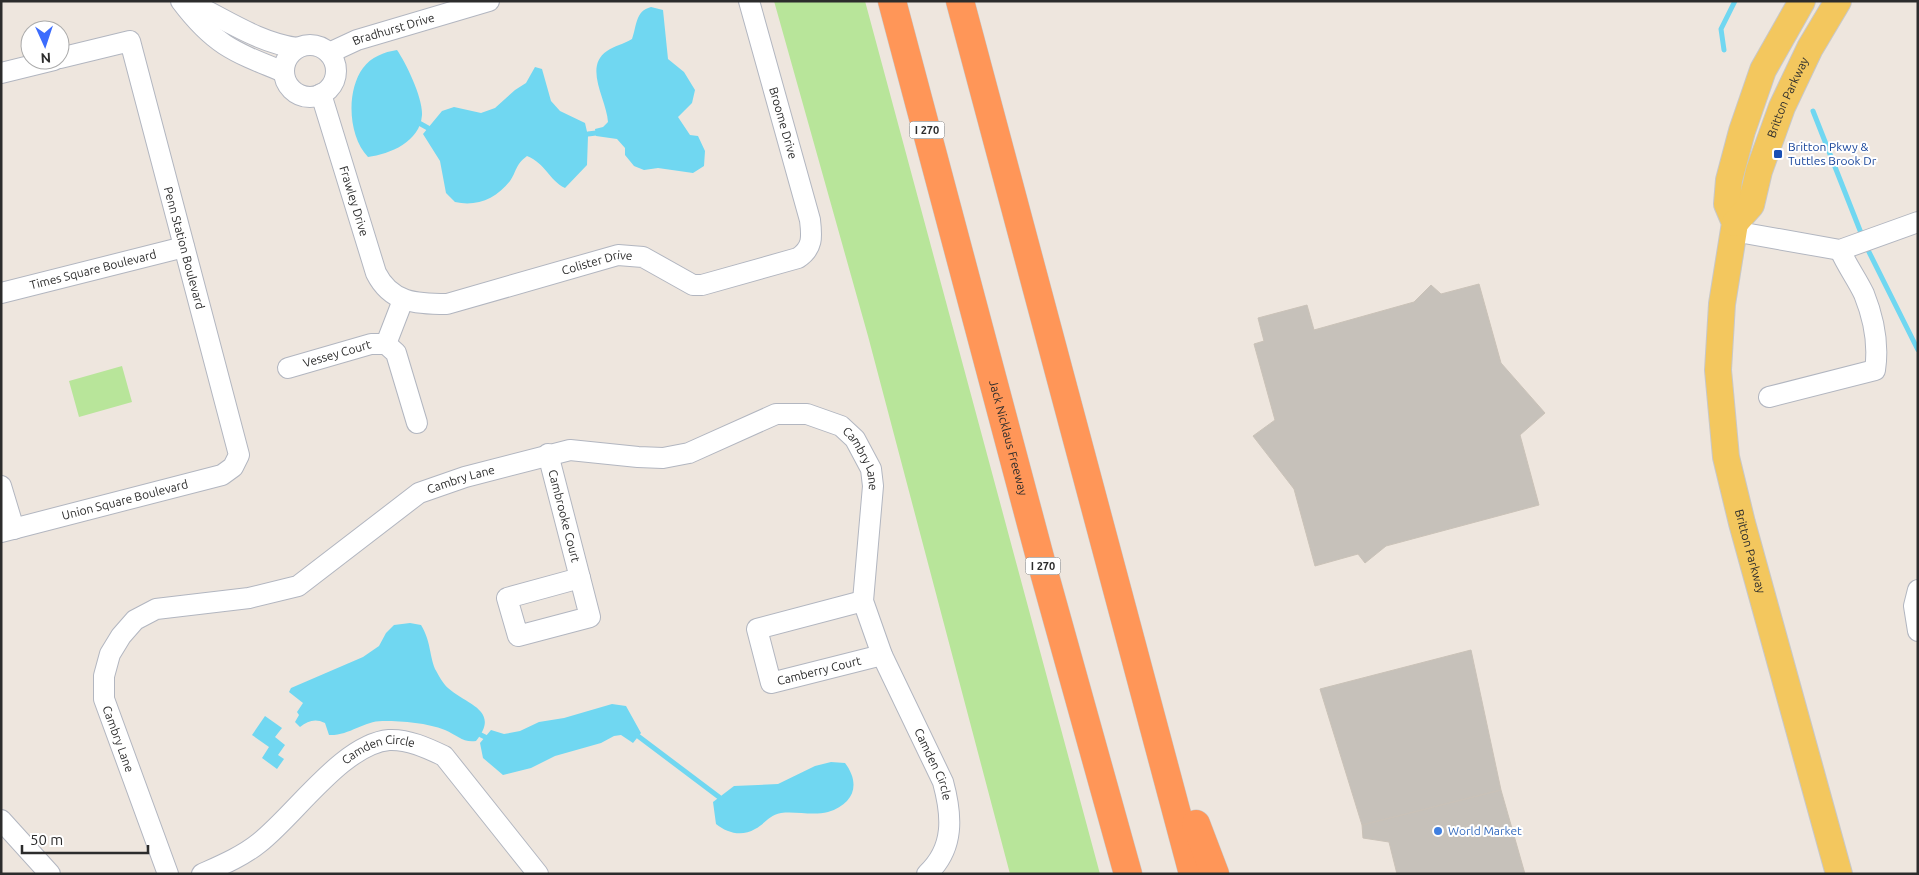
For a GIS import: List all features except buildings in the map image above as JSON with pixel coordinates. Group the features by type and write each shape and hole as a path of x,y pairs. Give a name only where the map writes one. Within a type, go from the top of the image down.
{"highway":[{"name":"Jack Nicklaus Freeway","path":"892,1 1042,564 1128,874"},
{"path":"960,1 1194,874"},
{"path":"1142,682 1215,874"}],"main road":[{"name":"Britton Parkway","path":"1802,1 1763,70 1742,131 1729,180 1727,204 1734,227 1722,304 1718,348 1720,408 1726,457 1742,523 1839,874"},
{"name":"Britton Parkway","path":"1734,227 1751,205 1759,171 1782,107 1810,48 1838,1"}],"street":[{"path":"182,1 200,26 222,44 284,72"},
{"path":"187,1 251,35 282,46 297,48 314,45 329,53 334,63 335,75 330,86 321,94 313,96 296,93 290,88 284,72 285,63 290,54 297,48"},
{"name":"Bradhurst Drive","path":"329,53 357,40 489,1"},
{"name":"Broome Drive","path":"748,1 810,220 810,246"},
{"name":"Penn Station Boulevard","path":"70,56 130,41 239,455"},
{"path":"1,73 20,68"},
{"name":"Frawley Drive","path":"321,94 376,273 386,291 403,300"},
{"path":"1734,227 1840,250 1918,222"},
{"name":"Colister Drive","path":"403,300 427,304 447,304 618,255 643,257 693,285 702,285 798,258 806,253 810,246"},
{"name":"Times Square Boulevard","path":"1,293 184,247"},
{"path":"1769,397 1875,370 1878,348 1874,327 1863,293 1848,269 1840,250"},
{"name":"Vessey Court","path":"386,344 403,300"},
{"name":"Vessey Court","path":"288,368 371,344 386,344 396,353 417,423"},
{"name":"Cambry Lane","path":"168,874 104,699 104,676 110,654 121,636 130,625 156,609 250,598 298,586 419,493 465,477 548,454 570,450 663,458 689,454 776,414 807,414 841,426 854,439 871,469 872,478 863,601 882,655"},
{"name":"Cambrooke Court","path":"548,454 580,578"},
{"name":"Union Square Boulevard","path":"8,530 222,475 233,467 239,455"},
{"path":"1,486 8,530"},
{"path":"1918,590 1914,606 1918,631"},
{"name":"Camberry Court","path":"863,601 757,629 772,683 882,655"},
{"name":"Camden Circle","path":"882,655 943,782 949,805 950,829 947,843 942,856 927,874"},
{"name":"Camden Circle","path":"202,874 226,864 259,843 349,756 370,745 389,740 408,742 426,747 444,756 536,873"},
{"path":"1,820 50,874"}],"green space":[{"path":"774,1 865,1 1100,874 1010,874 868,336"},
{"path":"122,366 132,402 79,417 69,381"}],"water":[{"path":"651,7 663,10 668,59 684,72 695,90 692,103 678,117 690,135 698,136 705,151 704,166 693,173 658,168 644,170 634,166 625,155 625,148 617,139 596,136 595,129 603,127 608,122 598,84 597,66 600,58 610,49 632,39 639,15"},
{"path":"397,50 417,90 422,108 420,124 416,133 402,145 394,150 368,157 361,148 353,126 352,101 354,89 363,68 370,61 383,54"},
{"path":"535,67 542,69 551,101 560,111 585,123 588,136 587,165 565,188 555,181 539,163 527,156 518,165 510,181 492,197 478,202 455,202 446,193 440,161 423,134 442,111 454,107 481,113 495,108 526,83"},
{"path":"410,623 421,625 427,637 435,669 444,684 479,709 483,715 485,722 483,731 476,741 464,740 438,728 407,722 377,721 343,733 329,735 325,723 321,721 312,721 300,727 295,722 299,715 297,712 303,703 289,692 291,688 363,657 379,646 386,633 394,625"},
{"path":"612,704 626,706 641,733 633,743 621,735 614,736 601,743 555,756 531,768 503,775 483,758 480,743 491,730 504,734 520,731 539,722 564,718"},
{"path":"265,716 282,728 275,737 285,745 278,755 284,759 277,769 262,758 269,747 252,735"},
{"path":"831,762 845,763 853,778 854,786 849,799 837,808 822,813 777,814 745,833 730,832 716,824 713,802 734,786 778,784 815,766"}],"waterway":[{"path":"1724,50 1721,29 1735,1"},
{"path":"1813,111 1863,238"},
{"path":"419,123 428,128"},
{"path":"588,134 596,133"},
{"path":"1866,246 1918,350"},
{"path":"481,735 485,737"},
{"path":"638,736 719,797"}],"place":[{"name":"Britton Pkwy & Tuttles Brook Dr","path":"1778,154"},
{"name":"World Market","path":"1438,831"}]}
